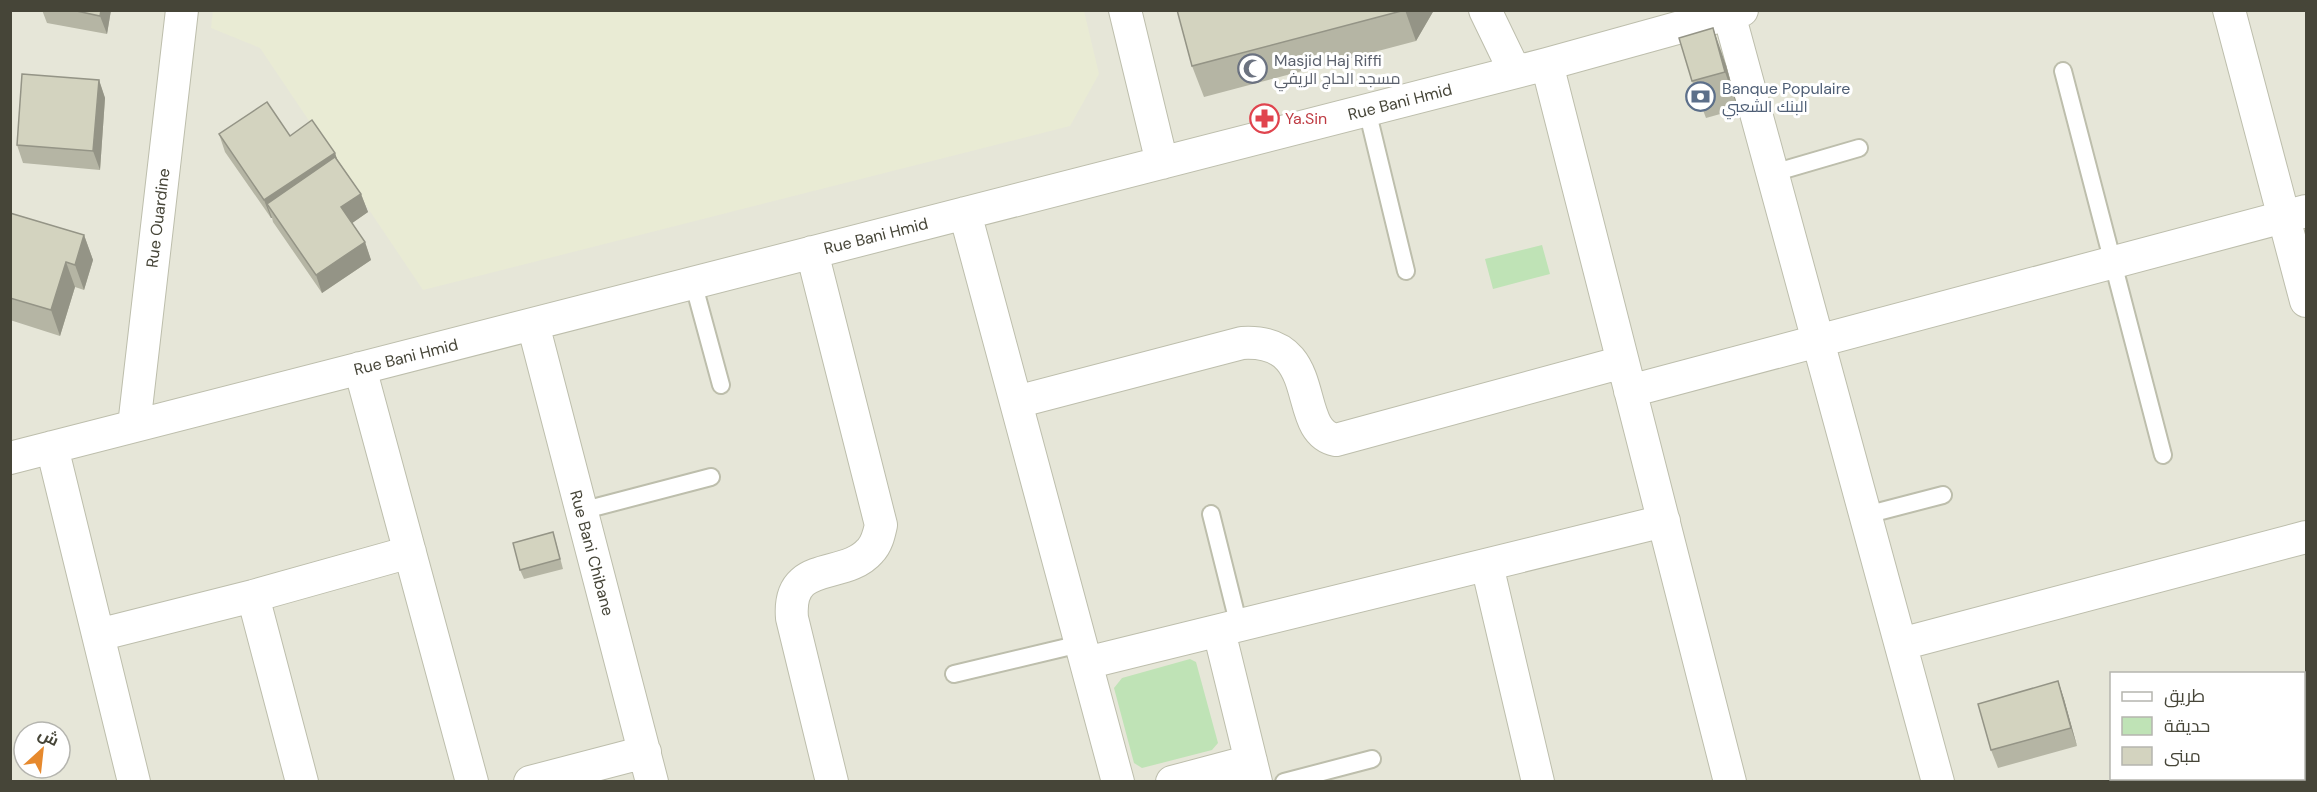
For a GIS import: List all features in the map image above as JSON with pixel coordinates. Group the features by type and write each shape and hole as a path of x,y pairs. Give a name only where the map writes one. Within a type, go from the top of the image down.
{"street":[{"name":"Rue Ouardine","path":"134,426 182,10"},
{"path":"1125,10 1162,163"},
{"path":"1485,10 1515,72"},
{"path":"2229,10 2295,214 2307,301"},
{"name":"Rue Bani Hmid","path":"10,458 1547,64 1736,12"},
{"path":"1736,12 1773,173 1938,782"},
{"path":"1547,64 1730,782"},
{"path":"965,213 1118,782"},
{"path":"1016,402 1242,343 1256,342 1281,351 1290,359 1298,370 1317,428 1328,438 1336,440 1627,377 1818,341 2295,214"},
{"path":"812,252 881,525 878,539 870,551 859,560 811,575 804,580 793,596 792,618 832,782"},
{"name":"Rue Bani Chibane","path":"533,324 652,782"},
{"path":"360,368 472,782"},
{"path":"52,447 134,782"},
{"path":"1083,654 1229,628 1664,521"},
{"path":"1901,644 2307,537"},
{"path":"98,635 253,596 410,552"},
{"path":"1487,565 1538,782"},
{"path":"253,596 302,782"},
{"path":"1172,782 1254,771 1229,628"},
{"path":"530,782 645,752"}],"lane":[{"path":"2063,71 2163,455"},
{"path":"1367,110 1406,271"},
{"path":"1773,173 1859,148"},
{"path":"693,282 721,385"},
{"path":"581,511 711,477"},
{"path":"1866,515 1943,495"},
{"path":"1211,514 1229,628"},
{"path":"954,674 1083,654"},
{"path":"1284,782 1372,759"}],"shaded area":[{"path":"213,10 1084,11 1099,74 1070,126 423,290 260,48 211,28"},
{"path":"10,11 2306,11 2306,781 11,781"}],"green space":[{"path":"1542,245 1550,274 1493,289 1485,259"},
{"path":"1190,659 1196,662 1218,743 1212,750 1142,768 1134,763 1114,688 1122,678"}],"building":[{"path":"72,10 101,10 100,16"},
{"path":"1177,10 1405,10 1192,66"},
{"path":"1713,28 1725,72 1692,81 1679,38"},
{"path":"22,74 99,80 93,151 17,145"},
{"path":"267,102 290,136 312,120 335,153 264,200 219,134"},
{"path":"335,157 361,194 341,207 365,242 316,275 267,204"},
{"path":"10,213 84,235 75,265 66,262 51,310 10,298"},
{"path":"553,532 560,559 520,570 513,543"},
{"path":"2058,681 2071,728 1991,750 1978,704"}],"place":[{"name":"Masjid Haj Riffi مسجد الحاج الريفي","path":"1253,69"},
{"name":"Banque Populaire البنك الشعبي","path":"1701,97"},
{"name":"Ya.Sin","path":"1264,118"}]}
